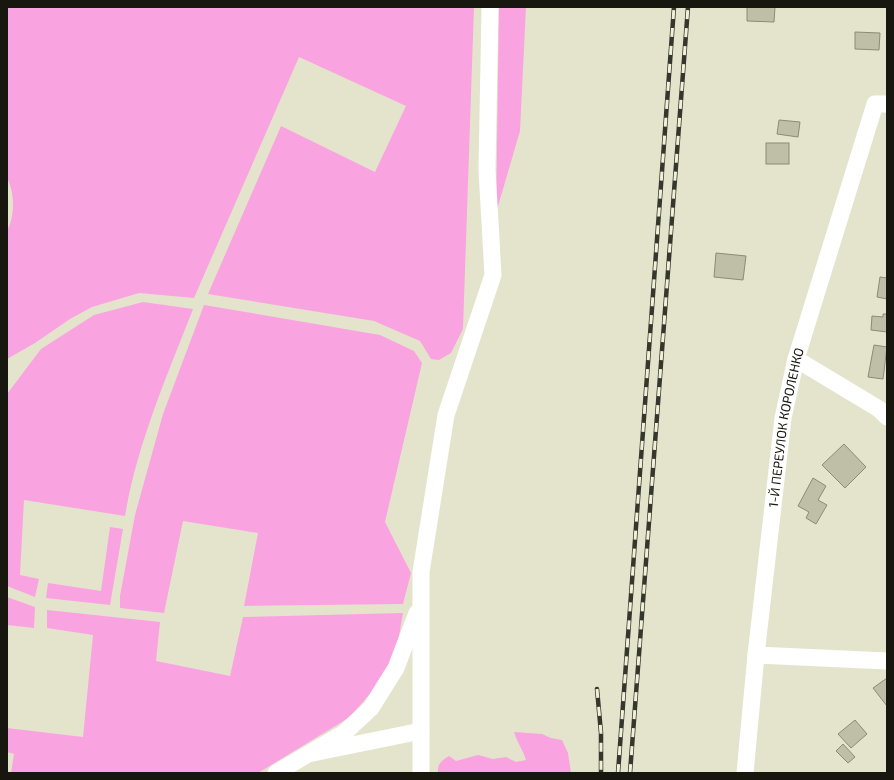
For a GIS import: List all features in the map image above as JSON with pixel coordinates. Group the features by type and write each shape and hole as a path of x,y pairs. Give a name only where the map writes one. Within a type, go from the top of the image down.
{"street":[{"path":"422,773 421,572 446,415 492,275 487,170 490,7"},
{"name":"1-Й ПЕРЕУЛОК КОРОЛЕНКО","path":"745,773 756,655 783,418 796,359 875,104 887,104"},
{"path":"796,359 879,409 887,417"},
{"path":"276,773 344,733 371,708 396,668 421,603"},
{"path":"756,655 887,661"},
{"path":"308,754 421,731"}],"shaded area":[{"path":"7,7 474,7 463,329 451,353 439,360 431,359 420,341 374,321 208,294 281,126 375,172 406,106 299,57 194,298 139,293 92,307 70,319 35,343 7,359 7,231 12,218 13,197 7,178"},
{"path":"499,7 526,7 520,131 496,213"},
{"path":"143,302 193,309 163,385 145,437 130,489 125,516 24,500 20,575 39,579 35,597 7,586 7,394 41,349 94,315"},
{"path":"204,305 380,335 414,351 422,363 385,522 411,573 403,604 244,606 258,533 183,521 164,613 120,608 120,596 135,515 163,414"},
{"path":"110,527 123,529 110,605 46,598 48,583 101,591"},
{"path":"7,597 35,607 34,628 7,625"},
{"path":"47,610 160,622 156,661 230,676 243,617 403,613 399,636 390,664 374,689 350,717 258,773 11,773 14,754 7,752 7,728 83,737 93,635 47,628"},
{"path":"514,732 542,734 551,738 562,740 568,753 571,773 438,773 440,763 449,756 456,761 478,755 493,759 506,757 516,762 526,760"}],"building":[{"path":"747,7 775,7 774,22 747,21"},
{"path":"855,32 880,33 879,50 855,49"},
{"path":"779,120 800,122 798,137 777,134"},
{"path":"766,143 789,143 789,164 766,164"},
{"path":"716,253 746,256 743,280 714,277"},
{"path":"880,277 887,278 887,299 877,297"},
{"path":"883,314 887,314 887,332 871,330 872,316 883,317"},
{"path":"874,345 887,347 883,379 868,377"},
{"path":"844,444 866,467 845,488 822,465"},
{"path":"813,478 826,486 818,500 827,505 816,524 806,518 809,512 798,506"},
{"path":"887,678 887,706 873,688"},
{"path":"855,720 867,734 851,748 838,734"},
{"path":"843,744 855,757 848,763 836,751"}],"railway":[{"path":"618,773 674,7"},
{"path":"630,773 688,7"},
{"path":"597,689 601,733 601,773"}]}
